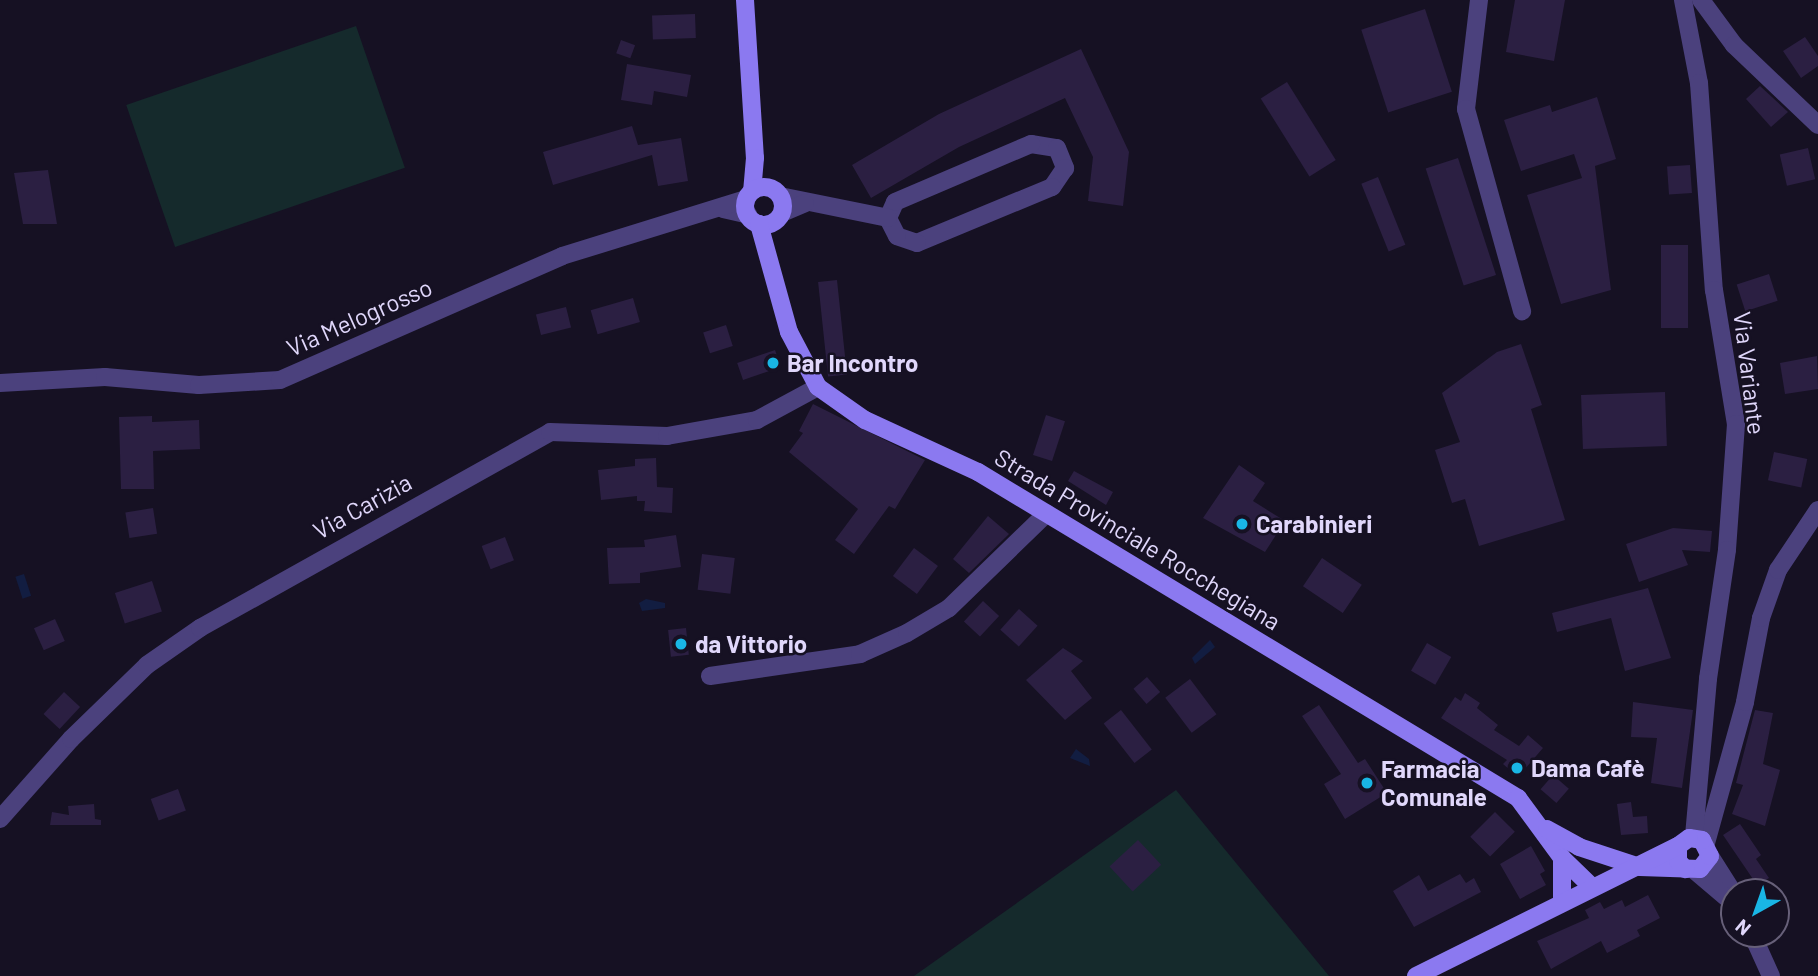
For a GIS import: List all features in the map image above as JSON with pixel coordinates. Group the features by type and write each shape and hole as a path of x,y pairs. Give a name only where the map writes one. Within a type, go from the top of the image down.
{"main road":[{"name":"Strada Provinciale Rocchegiana","path":"745,0 755,158 768,253 789,332 818,387 865,420 978,472 1518,798 1544,828 1562,858 1592,887"},
{"name":"Strada Provinciale Rocchegiana","path":"1544,828 1579,847 1640,867"},
{"path":"1416,976 1592,887 1697,845"},
{"path":"1690,870 1678,861 1697,845"},
{"path":"1640,867 1690,870 1705,866 1697,845"},
{"path":"1579,847 1591,870 1592,887"},
{"path":"1562,858 1562,901"}],"street":[{"path":"1479,0 1466,110 1522,311"},
{"name":"Via Variante","path":"1683,0 1699,83 1714,290 1736,424 1727,550 1708,679 1697,845"},
{"path":"1701,0 1734,45 1818,125"},
{"path":"1031,144 1057,148 1065,168 1052,187 916,243 897,236 888,218 895,202 1031,144"},
{"name":"Via Melogrosso","path":"0,383 105,377 200,385 280,380 562,256 723,209 805,203 888,218"},
{"name":"Via Carizia","path":"0,819 89,722 148,665 189,635 408,507 550,432 660,437 757,420 818,387"},
{"path":"1722,878 1697,845 1745,702 1761,618 1779,570 1818,510"},
{"path":"710,676 860,654 907,633 949,608 1047,513"},
{"path":"1690,870 1720,893"},
{"path":"1758,948 1771,976"}],"green space":[{"path":"356,26 405,168 175,247 126,105"},
{"path":"1176,790 1329,976 914,976"}],"water":[{"path":"24,574 31,596 23,599 15,577"},
{"path":"646,599 665,603 665,608 642,611 639,603"},
{"path":"1210,640 1215,647 1195,664 1192,658"},
{"path":"1076,749 1089,759 1090,766 1070,758"}],"building":[{"path":"1515,0 1565,0 1554,61 1506,52"},
{"path":"1425,9 1452,92 1388,112 1361,30"},
{"path":"695,14 696,38 653,39 652,16"},
{"path":"1805,37 1818,56 1818,66 1801,78 1783,51"},
{"path":"621,40 635,45 630,58 616,53"},
{"path":"1081,49 1129,152 1123,206 1088,201 1093,157 1065,98 959,147 871,198 852,165 939,114"},
{"path":"627,64 691,75 687,97 654,91 652,105 621,100"},
{"path":"1287,82 1336,160 1309,176 1261,98"},
{"path":"1760,86 1788,112 1771,127 1746,99"},
{"path":"1597,97 1616,159 1595,166 1611,290 1561,304 1527,195 1582,178 1574,154 1521,171 1504,120 1550,105 1552,112"},
{"path":"632,126 638,145 681,138 688,181 658,186 652,155 553,185 543,152"},
{"path":"1808,148 1815,179 1787,186 1780,155"},
{"path":"1458,158 1496,275 1464,285 1426,169"},
{"path":"1690,165 1692,193 1669,195 1667,167"},
{"path":"48,170 57,224 23,224 14,173"},
{"path":"1378,177 1405,245 1389,251 1361,184"},
{"path":"1661,245 1688,245 1688,328 1661,328"},
{"path":"1769,274 1778,301 1745,311 1737,285"},
{"path":"837,280 847,374 828,376 818,282"},
{"path":"633,298 640,322 598,334 591,310"},
{"path":"566,307 571,327 541,335 536,314"},
{"path":"726,325 733,346 710,353 703,332"},
{"path":"1521,344 1542,405 1531,409 1565,520 1479,546 1465,499 1452,503 1435,450 1460,442 1442,393 1497,352"},
{"path":"775,350 781,367 743,380 737,363"},
{"path":"1817,356 1818,389 1785,394 1780,363"},
{"path":"1665,392 1667,446 1583,449 1581,395"},
{"path":"813,404 925,460 895,509 889,506 854,554 835,540 858,509 789,452 803,433 799,431"},
{"path":"1046,415 1065,421 1052,461 1033,455"},
{"path":"152,416 152,422 199,420 200,449 153,451 154,489 121,489 119,417"},
{"path":"1774,452 1807,459 1801,487 1768,480"},
{"path":"656,458 657,487 673,488 672,513 644,511 645,501 637,501 637,496 601,500 598,470 635,466 635,459"},
{"path":"1239,465 1265,483 1253,501 1285,521 1265,552 1203,518"},
{"path":"1074,471 1113,492 1106,505 1068,481"},
{"path":"153,508 157,534 129,538 125,512"},
{"path":"988,516 1009,534 969,573 953,559"},
{"path":"1673,528 1712,531 1710,552 1682,550 1688,565 1639,582 1626,544"},
{"path":"676,535 681,567 640,573 640,583 609,584 607,548 645,547 644,540"},
{"path":"505,537 514,560 491,569 482,546"},
{"path":"914,548 938,566 917,594 893,576"},
{"path":"702,554 735,558 730,594 698,590"},
{"path":"1322,558 1362,585 1343,613 1303,586"},
{"path":"152,581 162,611 125,623 115,593"},
{"path":"1648,588 1671,658 1625,671 1611,618 1557,632 1552,613"},
{"path":"983,601 999,616 980,636 964,621"},
{"path":"1019,609 1038,626 1019,647 1000,630"},
{"path":"55,619 65,641 44,650 34,628"},
{"path":"686,628 689,655 671,657 668,630"},
{"path":"1427,643 1451,657 1435,685 1411,671"},
{"path":"1063,648 1083,661 1071,671 1092,698 1065,720 1026,680"},
{"path":"1147,677 1160,692 1147,704 1133,689"},
{"path":"1190,679 1216,714 1192,733 1165,698"},
{"path":"64,692 80,707 60,729 44,714"},
{"path":"1465,693 1480,703 1477,708 1498,725 1494,730 1519,746 1528,735 1543,748 1518,777 1503,764 1507,760 1441,718 1455,697 1461,701"},
{"path":"1633,702 1693,710 1682,788 1651,783 1657,738 1631,737"},
{"path":"1319,705 1358,763 1365,759 1387,793 1345,819 1324,784 1341,774 1302,716"},
{"path":"1121,710 1152,749 1134,763 1104,724"},
{"path":"1755,710 1773,713 1763,764 1780,770 1765,826 1732,814 1743,785 1736,783"},
{"path":"1553,775 1569,789 1556,803 1541,789"},
{"path":"178,789 186,811 159,821 151,799"},
{"path":"1631,802 1633,817 1647,816 1648,833 1621,835 1617,804"},
{"path":"94,804 95,819 101,820 101,825 50,825 52,812 69,815 68,806"},
{"path":"1495,812 1515,832 1490,857 1470,837"},
{"path":"1740,824 1761,855 1756,859 1769,878 1752,878 1723,835"},
{"path":"1138,840 1161,865 1133,891 1109,867"},
{"path":"1531,846 1545,871 1540,874 1546,885 1520,899 1500,864"},
{"path":"1460,874 1466,883 1474,878 1481,892 1414,927 1393,891 1419,875 1428,891"},
{"path":"1648,895 1660,918 1637,930 1640,936 1607,953 1601,941 1551,969 1537,941 1589,918 1585,910 1600,902 1604,909 1622,900 1625,907"}],"place":[{"name":"Bar Incontro","path":"773,363"},
{"name":"Carabinieri","path":"1242,524"},
{"name":"da Vittorio","path":"681,644"},
{"name":"Dama Cafè","path":"1517,768"},
{"name":"Farmacia Comunale","path":"1367,783"}]}
